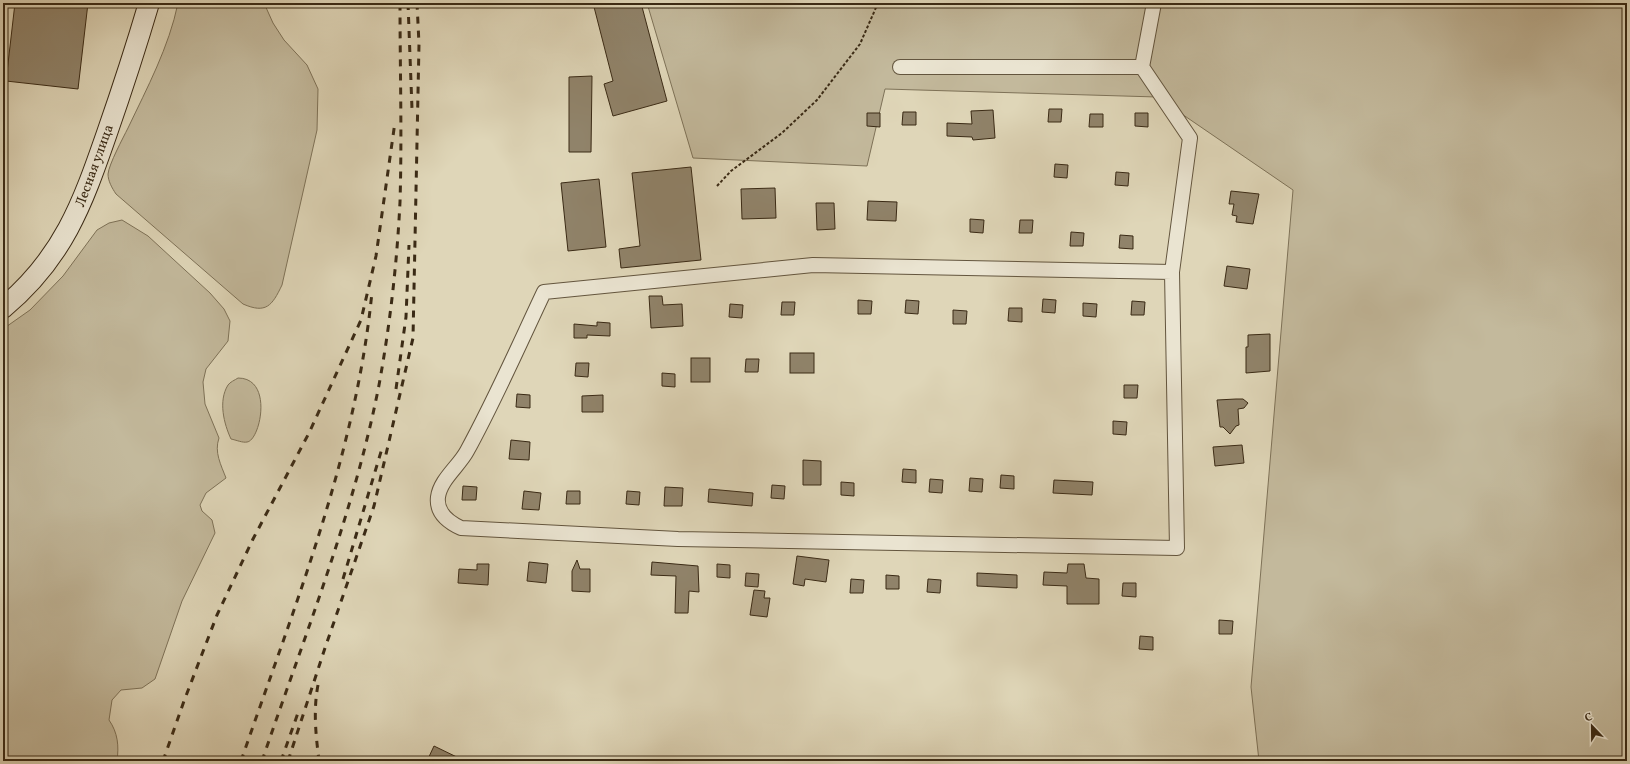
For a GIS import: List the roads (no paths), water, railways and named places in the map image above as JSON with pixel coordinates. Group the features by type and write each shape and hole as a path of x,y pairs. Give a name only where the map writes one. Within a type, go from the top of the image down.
{"street":[{"name":"Лесная улица","path":"3,308 19,295 40,272 58,248 76,216 114,115 149,3"},
{"path":"1154,3 1142,68 1190,138 1172,272 1177,548 678,539 461,528 448,522 440,512 438,498 440,490 467,452 544,292 813,264 1172,272"},
{"path":"900,67 1142,68"}],"railway":[{"path":"262,761 342,528 369,433 379,385 392,294 400,202 400,3"},
{"path":"408,3 412,109"},
{"path":"288,761 374,506 413,338 419,44 417,3"},
{"path":"163,761 217,615 253,539 309,433 361,320 376,256 395,122"},
{"path":"396,389 406,317 409,245"},
{"path":"241,761 302,588 337,471 352,412 364,353 372,292"},
{"path":"343,579 383,445"},
{"path":"318,685 315,714 319,761"},
{"path":"281,761 299,710"}]}
